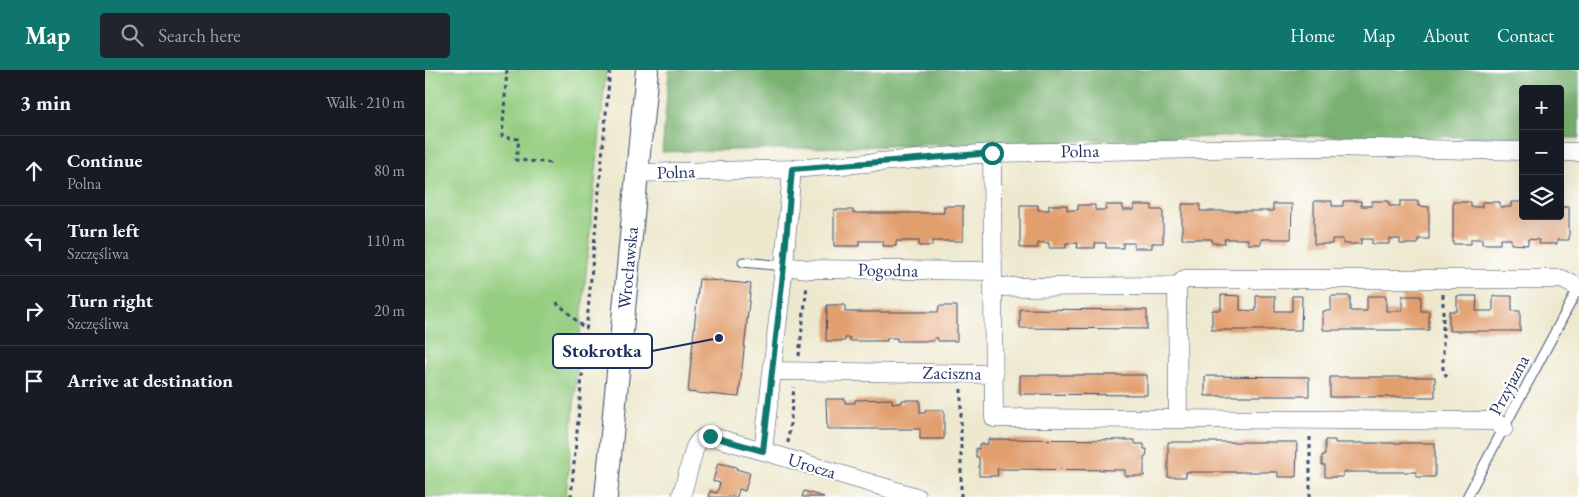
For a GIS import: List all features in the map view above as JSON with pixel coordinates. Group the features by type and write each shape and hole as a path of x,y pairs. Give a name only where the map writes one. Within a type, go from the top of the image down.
{"street":[{"name":"Wrocławska","path":"606,497 647,70"},
{"name":"Polna","path":"638,173 792,169 992,153 1326,147 1519,151"},
{"path":"1564,152 1579,152"},
{"path":"992,153 994,374"},
{"path":"763,451 784,266 792,169"},
{"name":"Pogodna","path":"784,266 808,269 993,279 1181,283 1303,279 1562,279 1579,287"},
{"path":"1181,283 1178,419 1494,421 1504,428"},
{"name":"Zaciszna","path":"773,371 994,374 994,418 1178,419"},
{"name":"Urocza","path":"681,497 695,447 698,441 710,436 917,497"}],"lane":[{"path":"743,262 784,266"},
{"name":"Przyjazna","path":"1467,497 1579,287"}],"path":[{"path":"507,70 501,137 519,139 517,160 554,163"},
{"path":"571,497 611,70"},
{"path":"1443,279 1443,371 1448,378"},
{"path":"557,302 559,307 563,308 586,328"},
{"path":"961,373 961,497"},
{"path":"1310,420 1310,497"}],"green space":[{"path":"425,70 606,70 566,497 425,497"},
{"path":"669,70 1579,70 1579,138 1564,138 1564,85 1519,85 1519,137 1259,136 662,152"}],"building":[{"path":"1314,201 1332,201 1332,206 1343,206 1343,201 1361,201 1361,206 1372,206 1372,201 1389,201 1389,206 1400,206 1400,201 1418,201 1418,206 1429,207 1429,239 1418,239 1418,244 1400,244 1400,239 1389,239 1389,244 1372,244 1372,239 1361,239 1361,244 1343,244 1343,239 1332,239 1332,244 1314,244"},
{"path":"1453,202 1471,202 1471,207 1482,207 1482,202 1500,202 1500,207 1511,207 1511,202 1519,202 1519,220 1564,220 1564,207 1569,207 1569,240 1557,240 1557,244 1539,244 1539,240 1528,239 1528,245 1511,244 1511,239 1500,239 1500,244 1482,244 1482,239 1471,239 1471,244 1453,244"},
{"path":"1182,204 1200,204 1200,211 1273,211 1273,204 1292,204 1291,239 1261,239 1261,244 1248,244 1248,239 1224,239 1225,243 1212,243 1212,239 1182,239"},
{"path":"1020,205 1038,205 1038,210 1049,210 1049,205 1067,205 1067,210 1078,210 1078,205 1095,205 1095,210 1106,210 1106,205 1123,205 1123,210 1134,210 1134,205 1152,205 1152,210 1163,210 1163,243 1152,243 1152,248 1134,248 1134,243 1123,243 1123,248 1106,248 1106,243 1095,243 1095,248 1077,248 1078,243 1066,243 1066,248 1049,248 1049,243 1038,243 1038,248 1020,248"},
{"path":"944,206 963,206 963,241 932,241 932,246 919,246 919,241 896,241 896,246 883,246 883,241 859,241 859,246 834,246 834,210 853,210 853,213 944,213"},
{"path":"699,279 751,284 739,397 688,392"},
{"path":"1221,295 1240,296 1240,310 1256,311 1256,296 1275,296 1275,311 1292,311 1292,296 1302,296 1301,330 1212,330 1212,310 1221,310"},
{"path":"1331,296 1350,296 1350,311 1367,311 1367,296 1386,296 1386,311 1402,311 1402,296 1421,296 1421,311 1429,311 1429,330 1323,330 1323,311 1331,311"},
{"path":"1457,296 1477,296 1476,311 1493,311 1493,296 1512,296 1512,311 1520,311 1520,331 1449,331 1449,311 1457,311"},
{"path":"827,305 845,305 845,312 938,312 939,306 957,306 957,341 938,341 938,338 934,338 933,341 897,341 897,338 887,338 887,341 850,341 850,338 845,338 845,341 826,341"},
{"path":"1020,309 1147,310 1147,329 1020,328"},
{"path":"1020,375 1147,375 1147,395 1020,394"},
{"path":"1205,376 1309,377 1309,396 1205,396"},
{"path":"1330,377 1435,377 1435,397 1330,397"},
{"path":"826,399 845,399 845,403 855,403 855,400 892,399 892,403 902,403 902,400 920,400 920,413 925,413 925,410 944,410 944,439 920,439 920,429 827,429"},
{"path":"988,439 1135,440 1135,444 1144,444 1144,449 1147,449 1146,457 1144,457 1144,476 1125,476 1125,470 997,469 998,476 979,476 979,457 976,457 976,448 979,449 979,444 988,444"},
{"path":"1325,440 1335,440 1335,443 1435,443 1435,477 1416,477 1416,472 1343,472 1343,477 1325,477 1325,465 1322,465 1322,455 1325,455"},
{"path":"1168,442 1297,442 1296,477 1278,477 1278,472 1186,472 1186,477 1168,477"},
{"path":"718,463 737,467 736,469 750,473 745,491 739,489 737,497 708,497 710,491 717,493 720,483 713,481"},
{"path":"804,491 824,497 802,497"}],"place":[{"name":"Stokrotka","path":"719,338"}],"route":[{"path":"710,436 763,451 784,266 792,169 992,153"}]}
